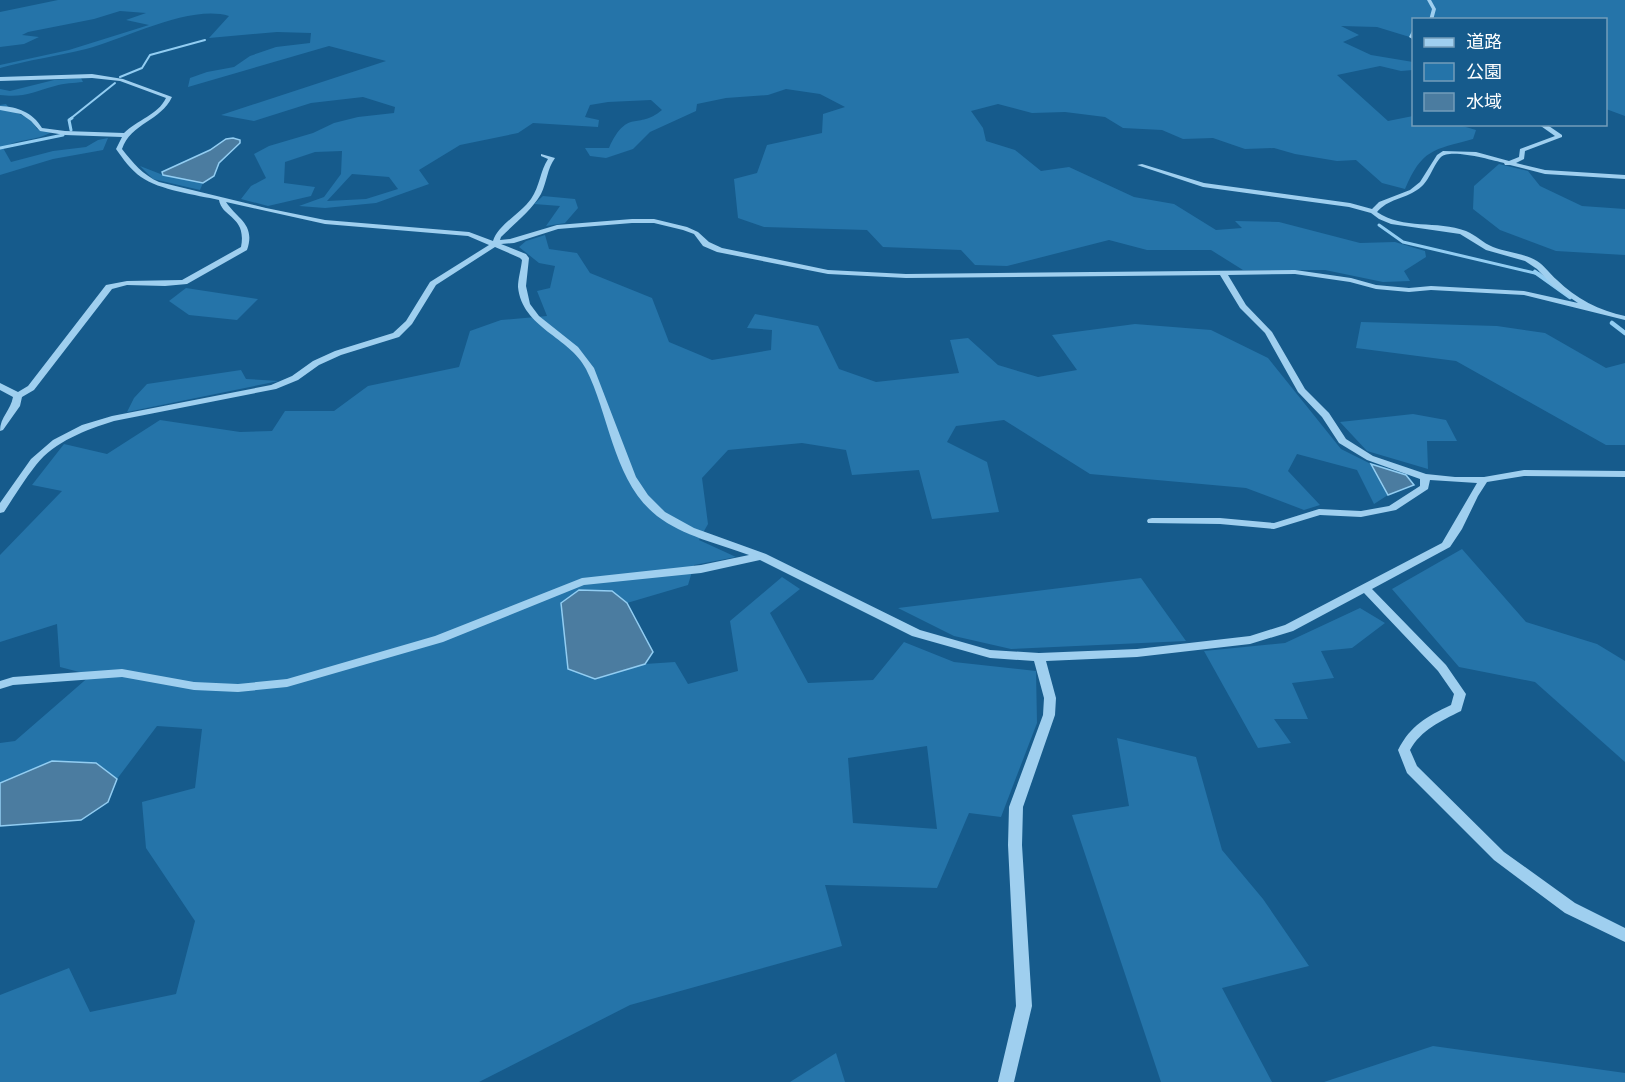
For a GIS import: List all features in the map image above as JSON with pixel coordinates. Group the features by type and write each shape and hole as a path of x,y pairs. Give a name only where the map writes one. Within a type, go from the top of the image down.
{"street":[{"path":"1428,0 1434,9 1432,18"},
{"path":"0,79 92,76 121,80 169,97 164,106 125,135 120,142 119,149 144,178 222,199 325,222 469,234 496,243 523,256 526,260 522,286 526,304 536,318 575,349 590,368 632,477 644,497 661,514 690,530 762,556 916,633 990,654 1039,657 1137,653 1250,640 1289,628 1446,545 1458,530 1473,493 1484,480"},
{"path":"0,108 11,108 35,119 40,129 65,133 125,135"},
{"path":"1507,164 1522,158 1522,150 1560,136 1544,126"},
{"path":"1373,212 1381,203 1412,191 1422,183 1439,156 1445,152 1464,152 1545,172 1625,177"},
{"path":"496,243 498,236 538,195 543,182 544,167 552,158 543,155"},
{"path":"1140,165 1203,185 1350,205 1373,212 1386,220 1463,233 1492,249 1532,261 1555,283 1593,309"},
{"path":"0,428 16,406 18,396 31,388 109,287 119,284 184,282 244,248 247,238 241,220 223,205 222,199"},
{"path":"0,510 34,461 56,442 85,427 112,419 273,387 338,353 396,335 410,322 433,284 496,243 511,241 557,227 632,221 654,222 685,228 696,233 706,244 720,250 828,272 906,276 1295,272 1398,289 1524,292 1593,309 1609,316 1625,318"},
{"path":"1222,273 1243,306 1268,332 1301,390 1326,415 1342,441 1370,458 1425,477 1484,480 1501,475 1524,473 1625,474"},
{"path":"0,386 18,396"},
{"path":"1152,521 1220,521 1274,526 1319,512 1361,514 1392,508 1425,488 1425,477"},
{"path":"0,685 14,681 123,674 194,686 238,688 287,683 439,639 582,582 701,569 762,556"},
{"path":"1366,589 1442,668 1460,694 1457,708 1430,721 1410,737 1404,750 1412,769 1499,856 1570,908 1625,935"},
{"path":"1006,1082 1024,1006 1015,845 1016,807 1049,716 1050,698 1039,657"}],"green space":[{"path":"58,0 1625,0 1625,116 1607,109 1607,18 1412,18 1412,38 1377,27 1341,26 1359,35 1343,42 1371,55 1412,62 1412,70 1401,71 1380,66 1337,75 1388,121 1412,116 1412,126 1462,126 1476,130 1473,139 1430,153 1417,166 1405,189 1382,183 1356,160 1337,161 1274,148 1245,149 1213,138 1183,139 1162,130 1123,128 1105,117 1065,112 1032,113 998,104 971,111 983,128 986,141 1015,150 1041,171 1069,167 1134,197 1174,204 1216,230 1242,228 1235,221 1279,222 1360,243 1395,242 1425,251 1426,257 1404,271 1410,281 1383,282 1325,270 1243,270 1211,250 1147,250 1109,240 1007,266 975,265 961,250 883,247 867,230 764,227 738,218 734,179 757,173 767,145 822,133 823,114 845,107 820,94 786,89 768,95 726,98 697,104 696,111 650,132 633,149 606,158 590,156 585,148 609,148 616,135 628,123 646,119 662,110 651,100 590,105 585,117 599,120 598,127 533,123 518,133 460,145 419,170 429,184 376,203 325,208 299,206 324,197 341,174 342,151 315,152 285,162 284,183 315,187 311,196 268,206 241,199 251,186 266,178 254,154 269,146 313,133 334,123 358,117 394,113 395,107 363,97 311,103 254,121 221,115 386,61 329,46 188,87 190,78 234,67 250,56 276,47 310,43 311,33 277,32 209,38 229,16 213,14 177,19 86,49 0,68 0,65 69,50 149,25 126,20 146,13 120,11 94,19 28,32 22,35 39,37 24,44 0,47 0,12","holes":["352,174 389,177 398,189 366,199 327,201"]},
{"path":"81,78 83,82 62,84 28,94 0,95 0,89 10,91 54,80"},
{"path":"6,104 13,111 30,120 37,129 52,132 3,148 11,162 53,151 86,147 98,140 108,138 103,150 53,159 0,175 0,105"},
{"path":"1499,164 1528,171 1540,186 1582,206 1625,209 1625,255 1556,251 1500,230 1473,209 1474,186"},
{"path":"140,166 163,175 203,183 200,190 153,179"},
{"path":"543,196 575,199 578,208 565,223 546,226 560,206 534,204"},
{"path":"545,235 549,249 577,253 590,273 652,298 669,342 712,360 771,350 772,330 747,328 755,314 818,326 839,369 876,382 959,373 950,340 968,338 998,365 1038,377 1077,370 1052,335 1135,324 1211,330 1268,358 1341,449 1371,464 1388,495 1374,504 1357,470 1297,454 1288,471 1320,505 1304,510 1246,488 1090,474 1004,420 956,426 947,442 987,462 999,512 932,519 919,470 852,475 846,450 802,443 728,450 702,478 708,524 699,540 736,557 694,565 688,585 627,603 612,591 579,590 561,603 595,679 645,664 675,662 688,684 738,671 730,621 782,577 800,589 770,613 808,683 873,680 904,642 954,662 1036,671 1037,723 1001,817 969,813 937,888 825,885 842,946 630,1005 479,1082 0,1082 0,995 69,968 90,1012 176,994 195,921 146,848 142,802 195,788 202,729 157,726 117,779 96,763 52,761 0,783 0,743 15,741 91,675 60,667 57,624 0,642 0,555 62,491 32,485 64,444 107,454 160,420 240,432 272,431 285,411 334,411 368,386 459,367 470,331 501,320 547,316 537,291 550,288 555,266 539,263 519,247 526,241","holes":["927,746 937,829 853,823 848,758"]},
{"path":"186,288 258,299 237,320 189,315 169,301"},
{"path":"1361,322 1497,326 1545,333 1606,368 1625,363 1625,445 1606,445 1456,361 1356,348"},
{"path":"241,370 246,379 279,381 127,412 134,398 147,384"},
{"path":"1413,414 1446,420 1457,441 1427,441 1428,469 1367,451 1340,422"},
{"path":"1462,549 1526,622 1597,644 1625,661 1625,762 1535,682 1459,667 1392,589"},
{"path":"1141,578 1186,641 1011,649 954,636 898,608"},
{"path":"1360,608 1385,623 1352,648 1321,651 1334,678 1292,683 1308,719 1274,719 1291,743 1258,748 1204,651 1285,643"},
{"path":"1117,738 1196,757 1222,850 1263,899 1309,966 1222,988 1272,1082 1161,1082 1072,815 1129,806"},
{"path":"1433,1046 1625,1073 1625,1082 1324,1082"},
{"path":"836,1053 845,1082 790,1082"}],"water":[{"path":"226,139 240,140 240,143 219,163 214,176 203,183 163,175 162,172 210,150"},
{"path":"1371,464 1406,475 1414,485 1388,495"},
{"path":"579,590 612,591 627,603 653,652 645,664 595,679 568,669 561,603"},
{"path":"52,761 96,763 117,779 108,802 81,820 0,826 0,783"}],"waterway":[{"path":"120,77 142,68 150,55 205,40"},
{"path":"70,119 115,83"},
{"path":"71,130 69,120 72,118"},
{"path":"0,148 63,135"},
{"path":"1379,225 1403,242 1537,274"},
{"path":"1537,274 1570,297"},
{"path":"1612,323 1625,333"}]}
